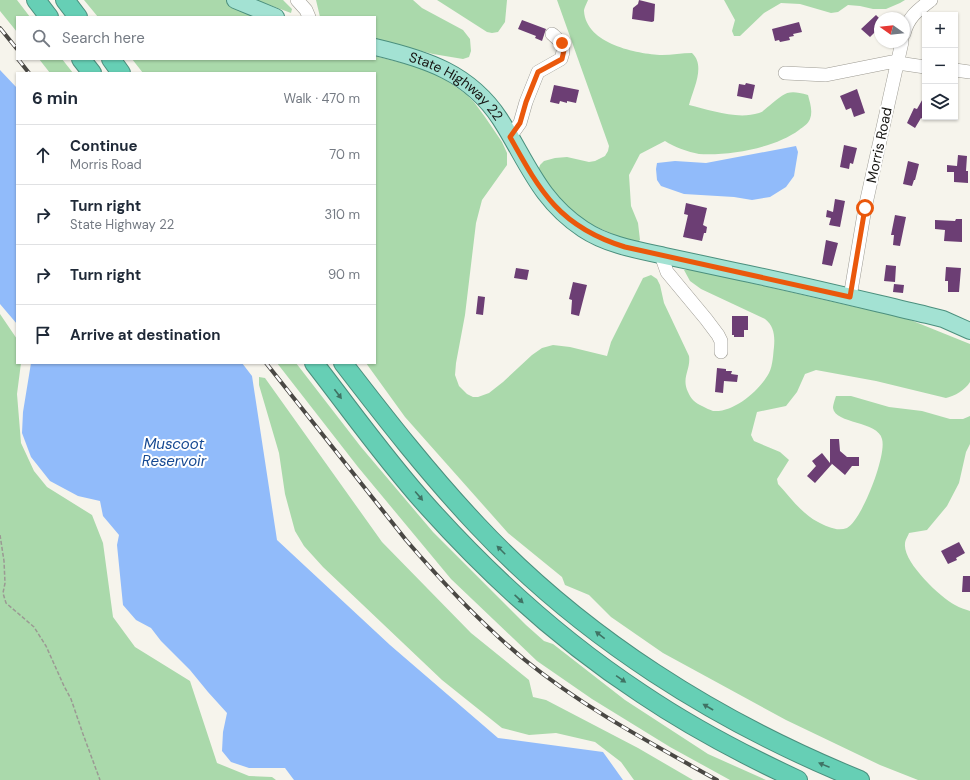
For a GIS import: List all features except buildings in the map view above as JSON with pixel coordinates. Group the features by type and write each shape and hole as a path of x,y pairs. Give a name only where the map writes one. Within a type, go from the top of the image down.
{"highway":[{"path":"36,0 48,16"},
{"path":"65,0 77,16"},
{"path":"82,60 91,72"},
{"path":"112,60 120,72"},
{"path":"315,364 428,508 461,543 529,608 566,639 642,694 723,742 798,780"},
{"path":"344,364 416,456 478,526 545,590 581,620 617,648 734,722 818,763 860,780"}],"main road":[{"path":"235,0 274,16"},
{"name":"State Highway 22","path":"376,47 414,57 443,68 456,76 480,95 499,118 525,164 553,205 572,222 584,230 611,243 661,256 760,276 943,319 970,330"}],"street":[{"path":"297,0 306,10 309,16"},
{"path":"910,19 912,15 931,0"},
{"path":"510,137 520,123 526,102 538,72 562,59 564,50 562,43 552,34"},
{"name":"Morris Road","path":"850,297 865,208 901,48"},
{"path":"785,73 826,75 891,62 922,67"},
{"path":"958,70 970,72"},
{"path":"661,256 667,272 718,335 721,352"}],"path":[{"path":"0,535 4,561 5,583 3,593 6,603 34,627 46,646 71,699 100,780"}],"green space":[{"path":"0,0 17,0 29,16 16,16 16,31 0,11"},
{"path":"84,0 226,0 257,16 97,16"},
{"path":"256,0 283,0 292,9 291,13"},
{"path":"316,0 413,0 422,8 463,30 470,39 471,51 469,57 463,59 433,54 376,39 376,16 320,16"},
{"path":"437,0 507,0 505,22 498,32 487,32"},
{"path":"557,0 588,0 584,11 587,22 594,32 614,45 652,54 666,55 692,53 698,64 698,71 689,105 724,114 751,115 762,112 783,95 795,92 808,95 811,110 810,119 804,127 789,136 777,142 751,150 724,154 699,154 681,149 665,141 640,154 629,175 631,206 638,223 640,240 635,244 581,220 576,217 543,181 538,171 540,165 544,161 555,158 567,157 589,162 595,161 605,156 609,146"},
{"path":"724,0 905,0 886,9 873,9 848,5 838,12 831,13 800,4 781,3 764,13 740,36 734,36 732,31 735,20"},
{"path":"376,56 426,69 437,74 466,94 485,117 502,142 507,153 507,165 482,200 476,223 465,315 456,363 455,375 459,386 467,394 473,397 478,397 489,393 542,348 553,345 570,347 607,356 611,342 643,278 651,275 657,279 660,285 664,303 689,356 689,365 685,382 690,397 697,404 713,411 721,411 738,404 753,393 765,380 769,373 774,347 774,335 772,328 765,319 701,289 690,281 684,270 690,269 908,319 970,344 970,382 963,390 953,396 946,398 876,381 816,370 805,374 797,392 786,406 757,412 751,435 754,441 780,452 789,460 777,479 778,484 796,505 812,519 832,528 843,529 847,528 853,523 866,501 877,472 883,447 882,439 879,433 873,429 841,417 836,413 833,408 836,396 851,396 889,407 922,411 950,419 963,419 970,416 970,444 966,452 959,483 947,506 927,530 909,533 905,544 910,560 932,587 948,601 970,611 970,780 918,780 880,765 786,720 663,653 611,617 589,595 565,585 562,577 508,533 405,417 367,364 376,364 376,72 142,72 133,60 376,60"},
{"path":"40,60 63,60 72,72 49,72"},
{"path":"0,314 16,338 16,364 21,364 17,394 21,443 34,471 47,487 92,515 103,543 113,617 135,647 190,681 217,763 249,776 272,777 276,780 0,780"},
{"path":"278,364 297,364 361,447 433,532 544,641 553,644 625,700 708,754 766,780 730,780 670,747 592,699 537,661 451,579 358,467"},
{"path":"259,377 265,378 382,542 471,633 529,680 533,697 546,700 638,748 693,780 634,780 621,762 595,742 556,733 529,735 502,728 442,680 323,567 304,546 295,531 285,494 279,453 259,385"}],"water":[{"path":"0,70 16,87 16,323 0,304"},
{"path":"796,146 798,152 794,176 786,187 770,197 752,200 734,197 684,194 661,186 657,180 657,163 675,161 706,163"},
{"name":"Muscoot Reservoir","path":"31,364 243,364 252,376 277,540 390,645 498,738 603,752 623,780 294,780 285,768 249,768 231,762 222,751 223,732 227,713 190,670 161,641 151,628 136,620 123,605 117,545 119,535 103,516 100,501 78,496 50,481 31,457 22,433 23,412"}],"railway":[{"path":"0,28 16,48"},
{"path":"19,60 28,72"},
{"path":"267,364 406,540 448,587 493,632 525,660 571,694 618,724 717,780"}],"route":[{"path":"562,43 564,50 562,59 550,64 538,72 526,102 520,123 510,137 534,179 553,205 562,214 584,230 611,243 644,252 760,276 850,297 865,208"}]}
